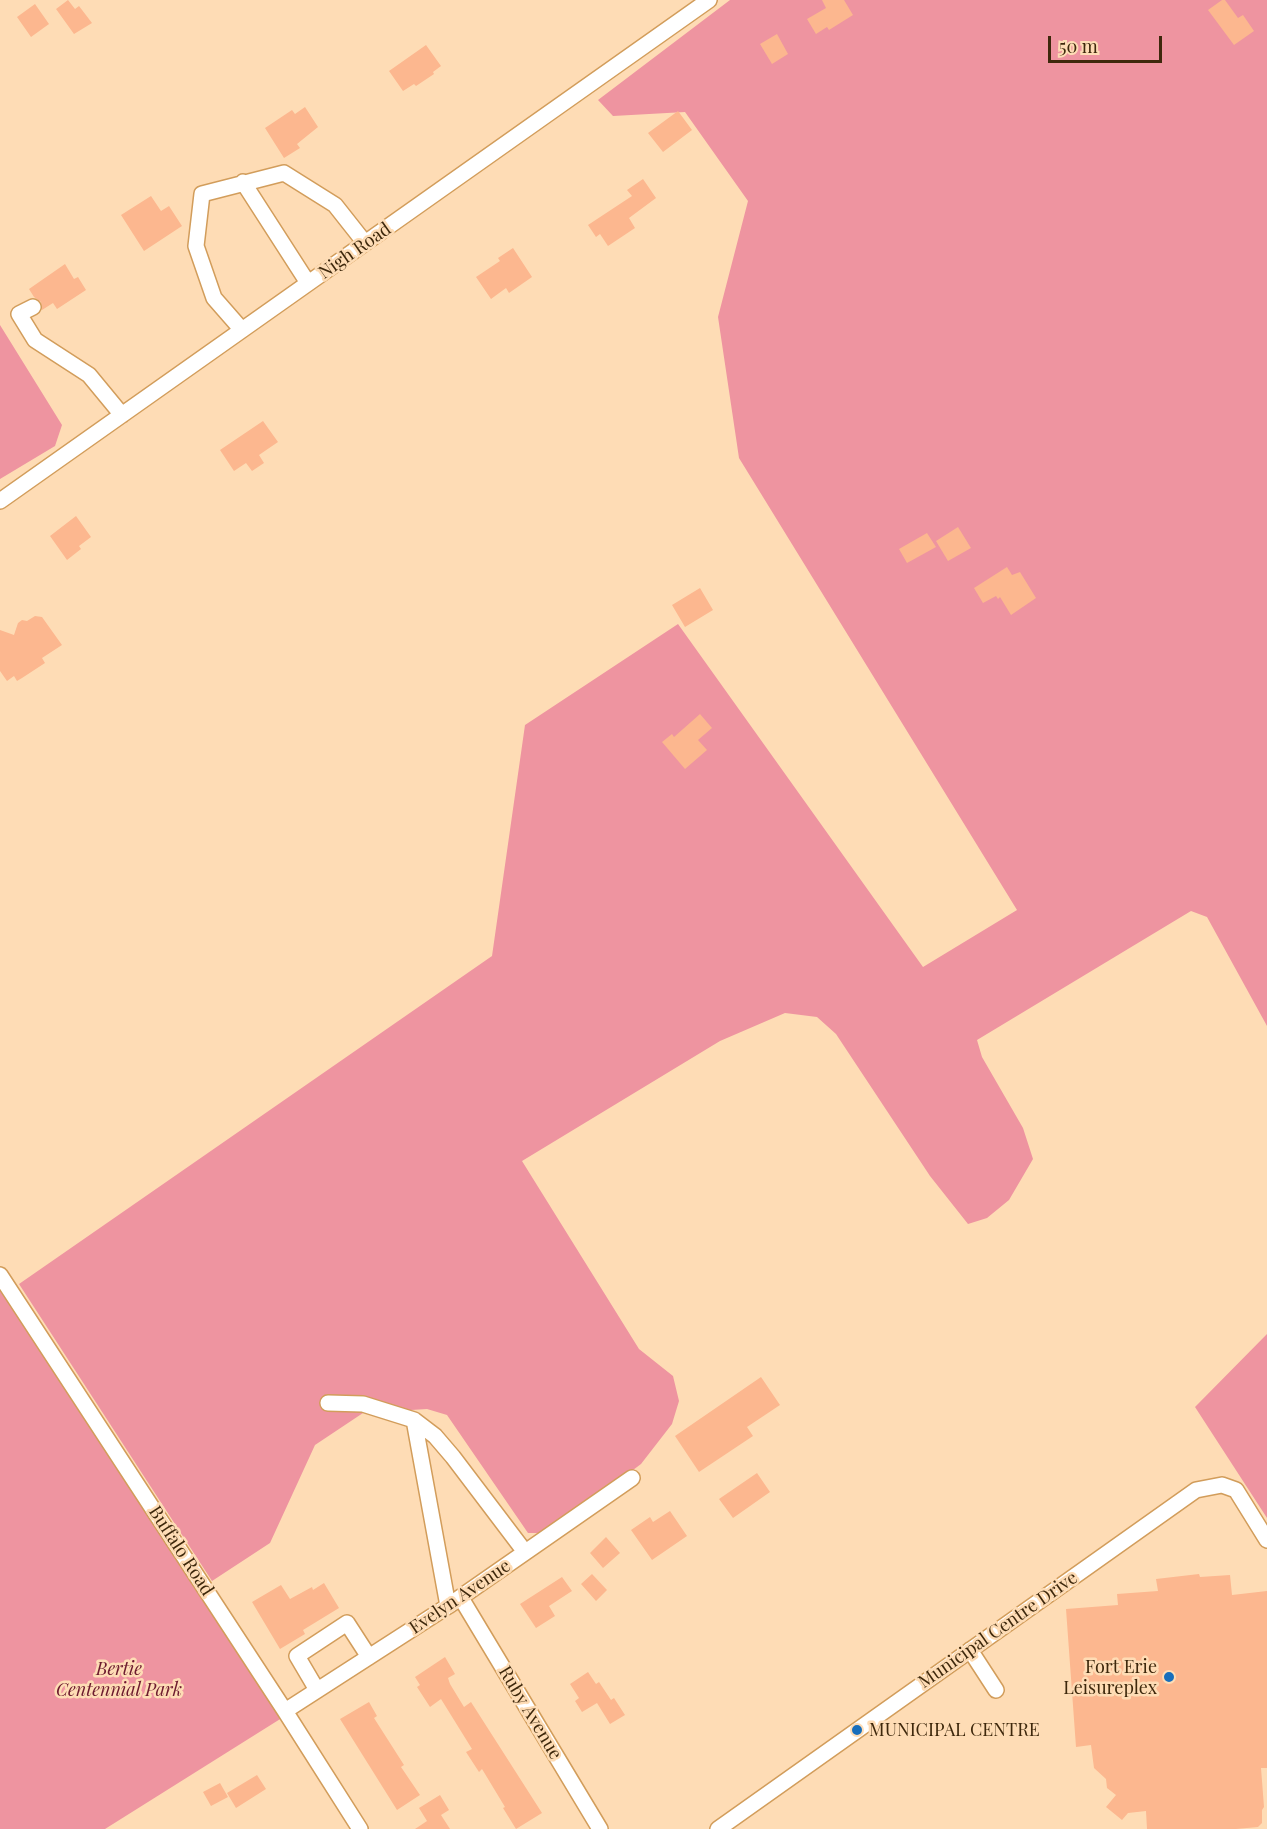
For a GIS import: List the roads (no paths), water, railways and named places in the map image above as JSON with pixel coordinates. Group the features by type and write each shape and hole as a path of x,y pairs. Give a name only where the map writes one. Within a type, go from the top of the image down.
{"street":[{"name":"Nigh Road","path":"0,501 709,0"},
{"path":"242,330 214,298 196,246 201,194 284,173 335,205 365,243"},
{"path":"243,182 308,284"},
{"path":"33,307 19,314 35,340 89,375 122,415"},
{"name":"Buffalo Road","path":"0,1275 360,1829"},
{"path":"328,1403 363,1404 414,1420 435,1436 453,1456 525,1552"},
{"path":"414,1420 454,1602"},
{"name":"Evelyn Avenue","path":"285,1711 454,1602 632,1478"},
{"name":"Municipal Centre Drive","path":"718,1829 1196,1490 1222,1485 1236,1490 1267,1540"},
{"name":"Ruby Avenue","path":"454,1602 600,1829"},
{"path":"317,1690 297,1656 347,1623 369,1657"},
{"path":"970,1650 996,1690"}],"place":[{"name":"Fort Erie Leisureplex","path":"1169,1677"},
{"name":"MUNICIPAL CENTRE","path":"857,1730"}],"park label":[{"name":"Bertie Centennial Park","path":"119,1679"}]}
